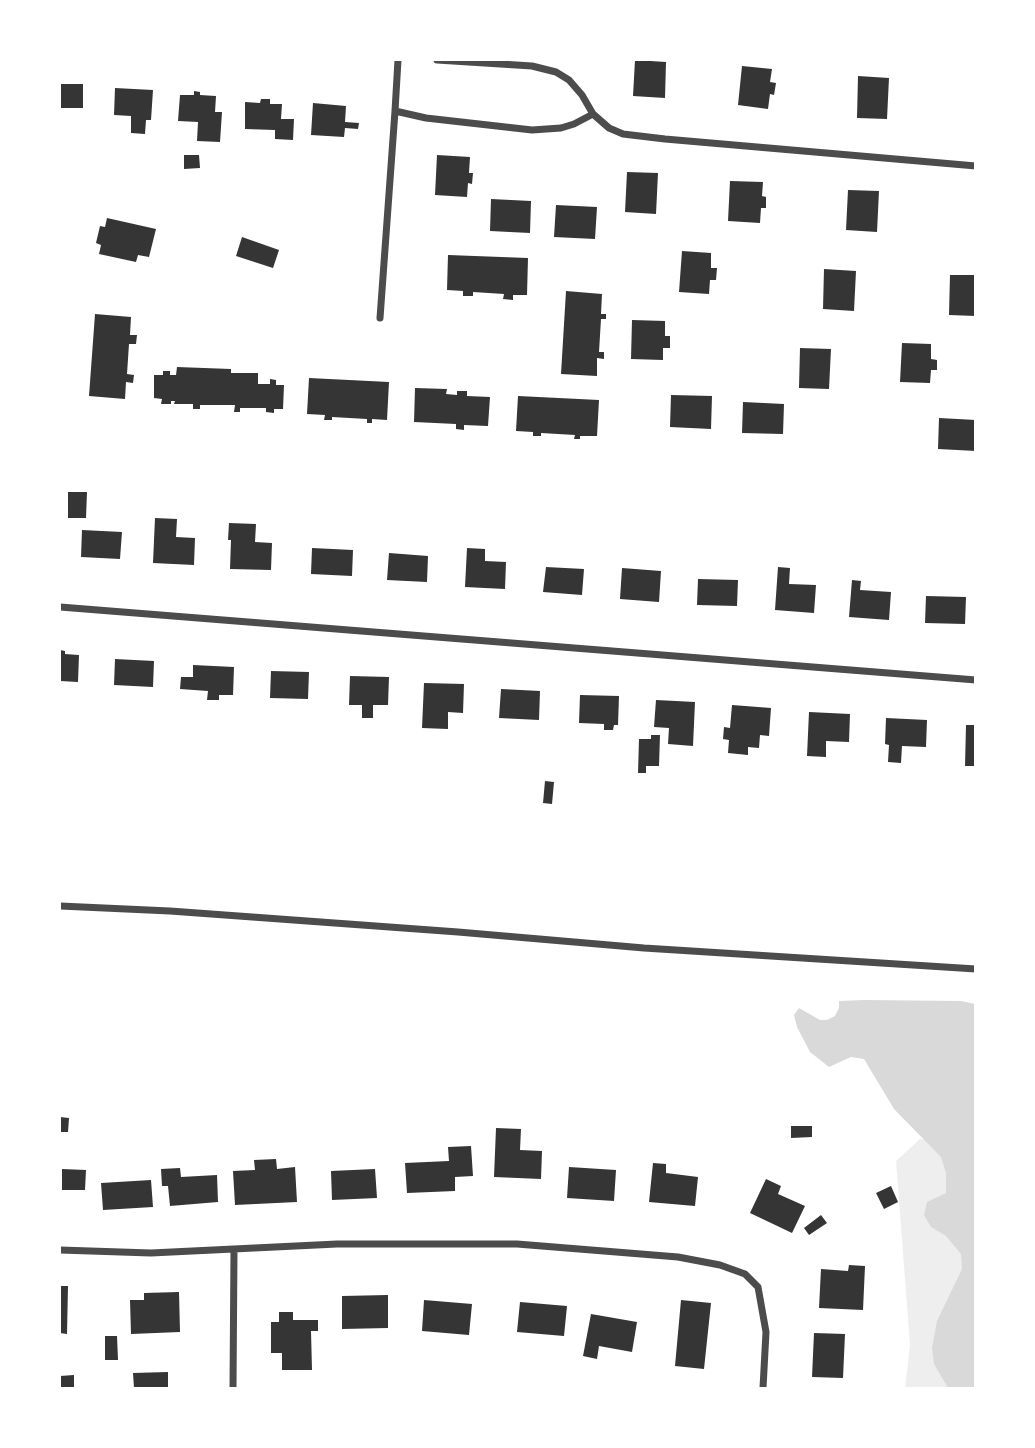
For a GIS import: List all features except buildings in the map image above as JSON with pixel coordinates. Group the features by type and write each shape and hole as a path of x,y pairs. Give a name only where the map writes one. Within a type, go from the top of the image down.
{"street":[{"path":"380,318 398,60"},
{"path":"437,60 532,66 556,72 569,80 593,114 608,128 623,134 975,166"},
{"path":"395,111 426,118 532,130 561,128 593,114"},
{"path":"60,607 975,680"},
{"path":"60,906 170,911 975,969"},
{"path":"60,1251 151,1253 400,1243 517,1244 678,1256 720,1265 745,1274 758,1287 766,1332 764,1388"},
{"path":"233,1250 233,1388"}],"shaded area":[{"path":"839,1001 961,1001 975,1004 975,1388 948,1388 934,1364 932,1348 937,1321 962,1269 961,1254 946,1236 931,1227 924,1215 927,1202 946,1193 946,1173 941,1157 894,1109 864,1059 851,1057 829,1067 810,1052 797,1027 794,1015 799,1008 820,1020 827,1020 835,1016"},
{"path":"920,1139 975,1144 975,1388 905,1388 910,1345 896,1161"}]}
